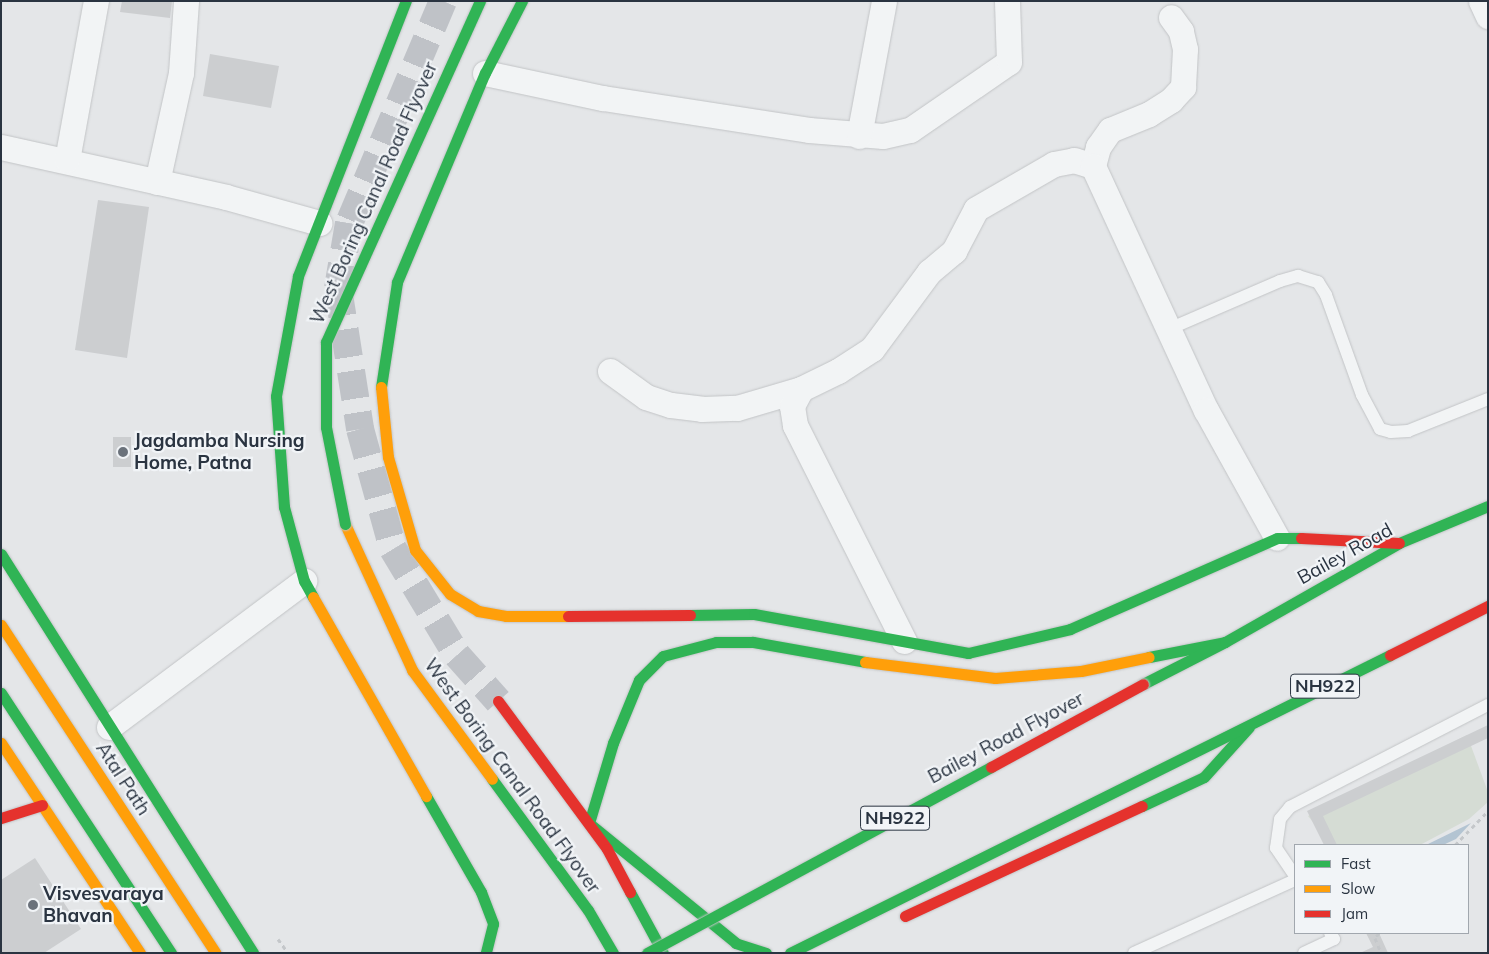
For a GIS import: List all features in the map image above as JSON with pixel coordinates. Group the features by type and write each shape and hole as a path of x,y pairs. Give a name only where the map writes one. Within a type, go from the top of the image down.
{"main road":[{"name":"West Boring Canal Road Flyover","path":"480,1 359,275 326,342 326,427 345,524 412,670 588,910 614,953"},
{"path":"522,1 485,72 397,282 381,385 388,458 415,550 450,594 478,611 538,616 754,614 968,653 1070,629 1277,538 1335,536 1399,542"},
{"path":"403,2 298,276 276,396 284,507 304,581 481,892 493,924 486,953"},
{"name":"Bailey Road","path":"1225,642 1399,542 1488,506"},
{"path":"1,554 253,953"},
{"name":"NH922","path":"790,953 1178,758 1488,606"},
{"name":"Atal Path","path":"1,625 216,953"},
{"path":"589,823 613,743 638,680 663,656 716,642 752,642 873,663 995,678 1081,671 1225,642"},
{"name":"Bailey Road Flyover","path":"647,953 1143,684 1225,642"},
{"path":"1,693 171,953"},
{"path":"498,701 589,823 663,953"},
{"path":"893,921 1204,777 1255,720"},
{"path":"1,743 140,953"},
{"path":"1,818 42,805"},
{"path":"589,823 736,944 766,953"}],"street":[{"path":"67,160 96,1"},
{"path":"157,182 181,73 186,1"},
{"path":"860,136 884,1"},
{"path":"485,72 603,98 860,136 883,136 910,130 1009,62 1007,1"},
{"path":"1481,1 1488,16"},
{"path":"1171,17 1181,32 1185,49 1183,87 1171,100 1148,114 1110,130 1098,147 1093,166 1206,410 1277,538"},
{"path":"1,147 67,160 319,223"},
{"path":"610,372 646,397 671,405 702,409 737,408 801,389 838,371 872,349 929,272 954,250 965,235 976,209 1054,164 1074,160 1093,166"},
{"path":"801,389 792,406 795,425 904,641"},
{"path":"109,727 304,581"}],"lane":[{"path":"1168,329 1280,281 1298,276 1318,282 1326,295 1362,395 1380,428 1391,432 1408,431 1488,399"},
{"path":"1294,875 1276,848 1280,819 1290,807 1488,705"},
{"path":"1134,953 1294,880"},
{"path":"1304,953 1334,939 1331,934"}],"path":[{"path":"1456,844 1488,810"},
{"path":"1378,934 1375,938 1381,953"}],"shaded area":[{"path":"1467,735 1488,792 1488,802 1469,819 1422,844 1331,844 1308,816"}],"water":[{"path":"1471,823 1456,839 1445,844 1428,844"}],"building":[{"path":"122,1 172,1 170,18 120,12"},
{"path":"210,54 279,66 271,108 203,96"},
{"path":"98,200 149,207 127,358 75,350"},
{"path":"113,437 131,437 131,467 113,467"},
{"path":"1488,725 1488,738 1323,816 1337,844 1324,844 1307,811"},
{"name":"Visvesvaraya Bhavan","path":"35,858 81,929 44,953 1,953 1,880"},
{"path":"1366,934 1379,934 1388,953 1360,953 1373,947"}],"tunnel":[{"path":"443,1 349,223 338,288 360,429 393,549 457,655 498,701"}],"traffic: fast":[{"path":"313,597 304,581 284,507 276,396 298,276 406,1"},
{"path":"345,524 326,427 326,342 480,1"},
{"path":"381,387 397,282 485,73 522,1"},
{"path":"1143,684 1225,642 1399,543 1488,506"},
{"path":"690,615 754,614 968,653 1070,629 1277,538 1301,538"},
{"path":"1,554 253,953"},
{"path":"766,953 736,943 589,823 613,743 639,680 663,656 716,642 753,642 865,662"},
{"path":"1149,657 1225,642"},
{"path":"790,953 1390,655"},
{"path":"1,693 171,953"},
{"path":"1142,806 1204,777 1249,727"},
{"path":"647,953 991,767"},
{"path":"492,779 588,910 613,953"},
{"path":"426,796 481,892 493,924 486,953"},
{"path":"630,892 663,953"}],"traffic: slow":[{"path":"381,387 388,457 415,550 450,594 478,611 506,616 568,616"},
{"path":"345,524 412,670 492,779"},
{"path":"313,597 426,796"},
{"path":"1,625 216,953"},
{"path":"865,662 995,678 1081,671 1149,657"},
{"path":"1,743 140,953"}],"traffic: jam":[{"path":"1301,538 1399,543"},
{"path":"1390,655 1488,606"},
{"path":"568,616 690,615"},
{"path":"991,767 1143,684"},
{"path":"498,701 607,849 630,892"},
{"path":"1,818 42,805"},
{"path":"905,916 1142,806"}],"place":[{"name":"Jagdamba Nursing Home, Patna","path":"123,452"},
{"name":"Visvesvaraya Bhavan","path":"33,905"}]}
